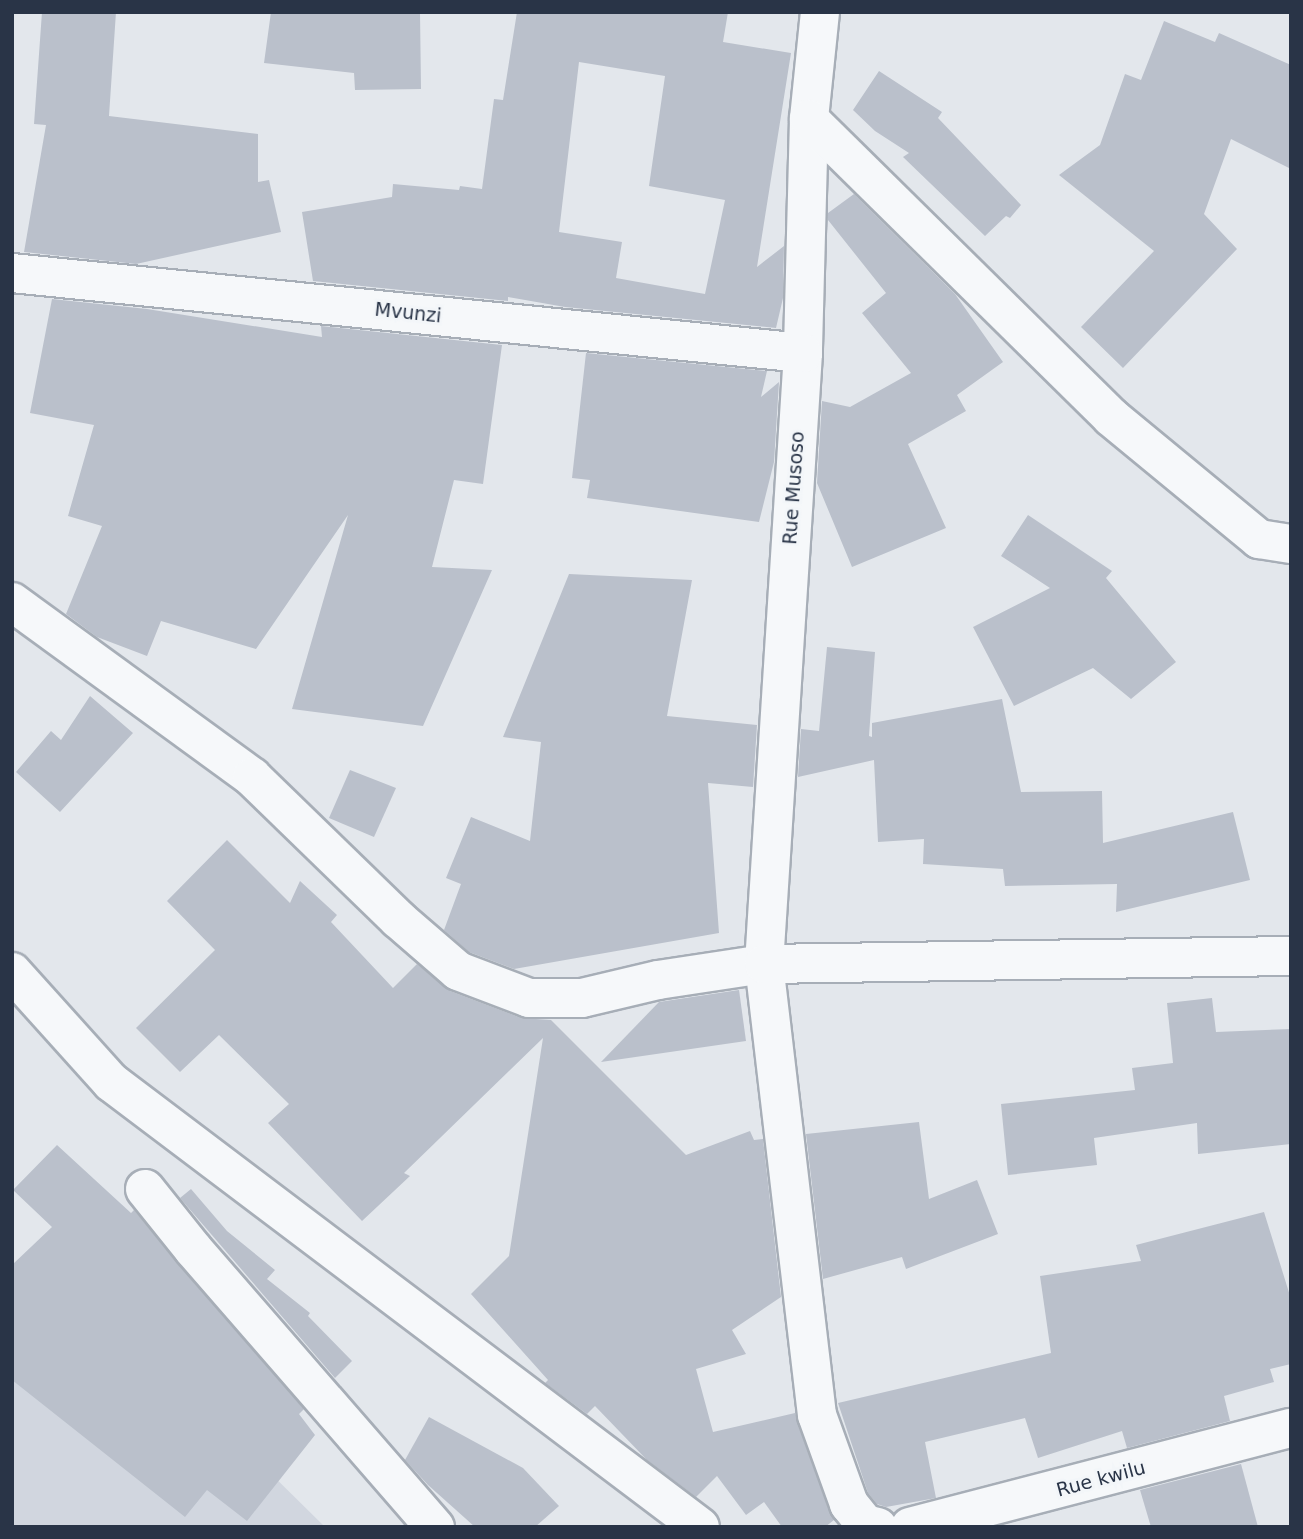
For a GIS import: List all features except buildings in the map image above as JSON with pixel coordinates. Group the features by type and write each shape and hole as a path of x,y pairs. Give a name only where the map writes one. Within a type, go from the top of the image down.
{"street":[{"name":"Rue Musoso","path":"820,12 809,119 803,354 764,964 817,1415 849,1504 865,1524 878,1527"},
{"path":"809,119 1111,417 1259,539 1291,544"},
{"name":"Mvunzi","path":"12,273 803,354"},
{"path":"12,602 252,777 398,919 458,971 529,998 582,998 658,980 764,964 1291,956"},
{"path":"12,972 111,1082 700,1527"},
{"path":"145,1189 193,1249 435,1527"},
{"name":"Rue kwilu","path":"910,1527 1291,1428"}],"shaded area":[{"path":"12,1263 247,1450 325,1527 12,1527"}]}
